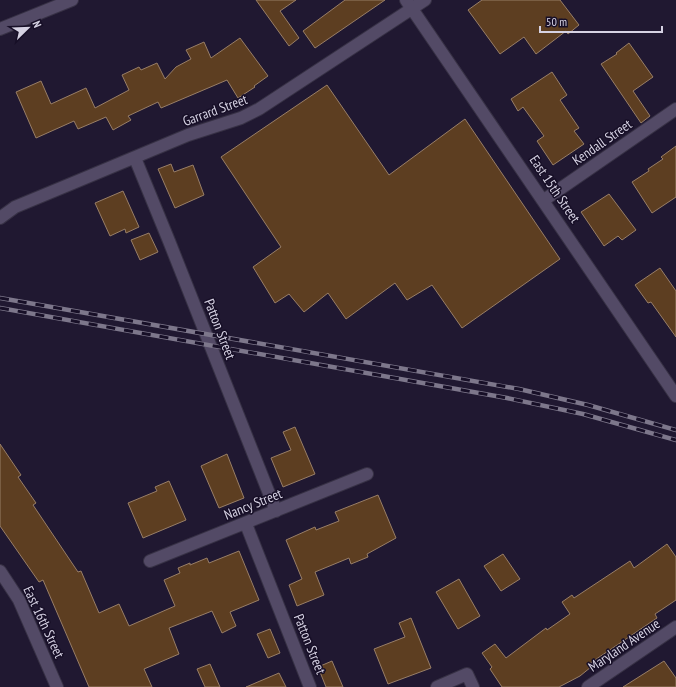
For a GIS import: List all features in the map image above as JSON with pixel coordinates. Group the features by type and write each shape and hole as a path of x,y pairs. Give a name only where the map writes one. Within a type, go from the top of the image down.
{"street":[{"path":"0,29 72,0"},
{"name":"Garrard Street","path":"0,218 15,207 188,135 241,118 259,110 409,4 425,0"},
{"name":"East 15th Street","path":"409,4 544,200 676,396"},
{"name":"Kendall Street","path":"544,200 676,109"},
{"name":"Patton Street","path":"135,158 170,241 276,511"},
{"name":"Nancy Street","path":"150,562 367,474"},
{"name":"Patton Street","path":"246,524 310,687"},
{"name":"East 16th Street","path":"0,571 19,600 57,687"},
{"name":"Maryland Avenue","path":"588,687 676,627"},
{"path":"437,687 467,674 473,687"}],"building":[{"path":"256,0 296,0 280,11 299,38 289,46"},
{"path":"345,0 385,0 315,48 303,31"},
{"path":"482,0 560,0 579,25 568,34 566,31 536,54 524,37 500,54 468,10"},
{"path":"240,38 268,76 254,86 255,87 238,98 227,80 161,108 158,102 128,116 131,120 113,130 106,117 78,129 74,121 36,138 16,92 41,81 51,104 86,88 95,108 129,90 122,75 139,67 141,70 157,63 165,79 176,67 191,59 186,50 204,42 211,58"},
{"path":"629,43 653,77 633,91 650,116 641,123 601,64 617,54 616,53"},
{"path":"552,72 567,95 560,100 579,128 574,131 584,144 553,165 537,141 544,136 523,107 518,111 511,99"},
{"path":"327,85 389,175 465,119 560,259 462,328 432,285 407,300 395,283 346,319 328,293 304,312 289,294 275,303 253,267 281,247 221,157"},
{"path":"676,146 676,197 652,213 632,182 649,171 648,169 663,159 661,157"},
{"path":"171,164 174,172 193,165 204,195 175,208 158,169"},
{"path":"123,191 139,227 126,233 125,229 110,236 95,203"},
{"path":"609,194 636,230 622,240 618,236 604,246 581,212"},
{"path":"149,233 158,252 140,260 131,240"},
{"path":"660,268 676,291 676,337 651,302 648,303 635,285"},
{"path":"295,427 315,474 283,487 271,458 291,450 283,432"},
{"path":"0,444 21,475 18,477 36,503 33,505 78,572 81,571 99,613 119,604 129,626 175,606 164,580 180,573 178,568 190,563 190,565 207,558 209,563 239,551 259,600 230,612 236,626 222,633 212,611 169,628 179,654 144,669 152,687 89,687 43,580 39,582 0,526"},
{"path":"227,454 244,498 219,508 201,466"},
{"path":"169,481 186,520 143,538 128,503 157,491 155,487"},
{"path":"378,495 396,538 367,554 368,557 351,564 349,558 315,572 324,595 297,606 289,585 302,579 286,540 315,527 316,530 339,521 335,512"},
{"path":"667,544 676,557 676,600 655,614 657,618 589,664 591,667 580,676 559,687 502,687 490,669 492,667 482,653 495,644 506,658 546,628 547,630 570,614 562,602 572,595 574,598 630,561 634,568"},
{"path":"503,554 520,579 501,591 484,566"},
{"path":"459,579 480,616 458,629 436,592"},
{"path":"411,618 431,668 388,684 374,649 405,637 399,623"},
{"path":"270,629 280,653 268,658 257,634"},
{"path":"332,661 343,687 326,687 318,667"},
{"path":"664,661 676,678 676,687 623,687"},
{"path":"210,664 220,687 205,687 197,669"},
{"path":"279,673 286,687 246,687"}],"railway":[{"path":"0,298 519,389 588,405 676,430"},
{"path":"0,308 507,398 583,414 676,440"}]}
